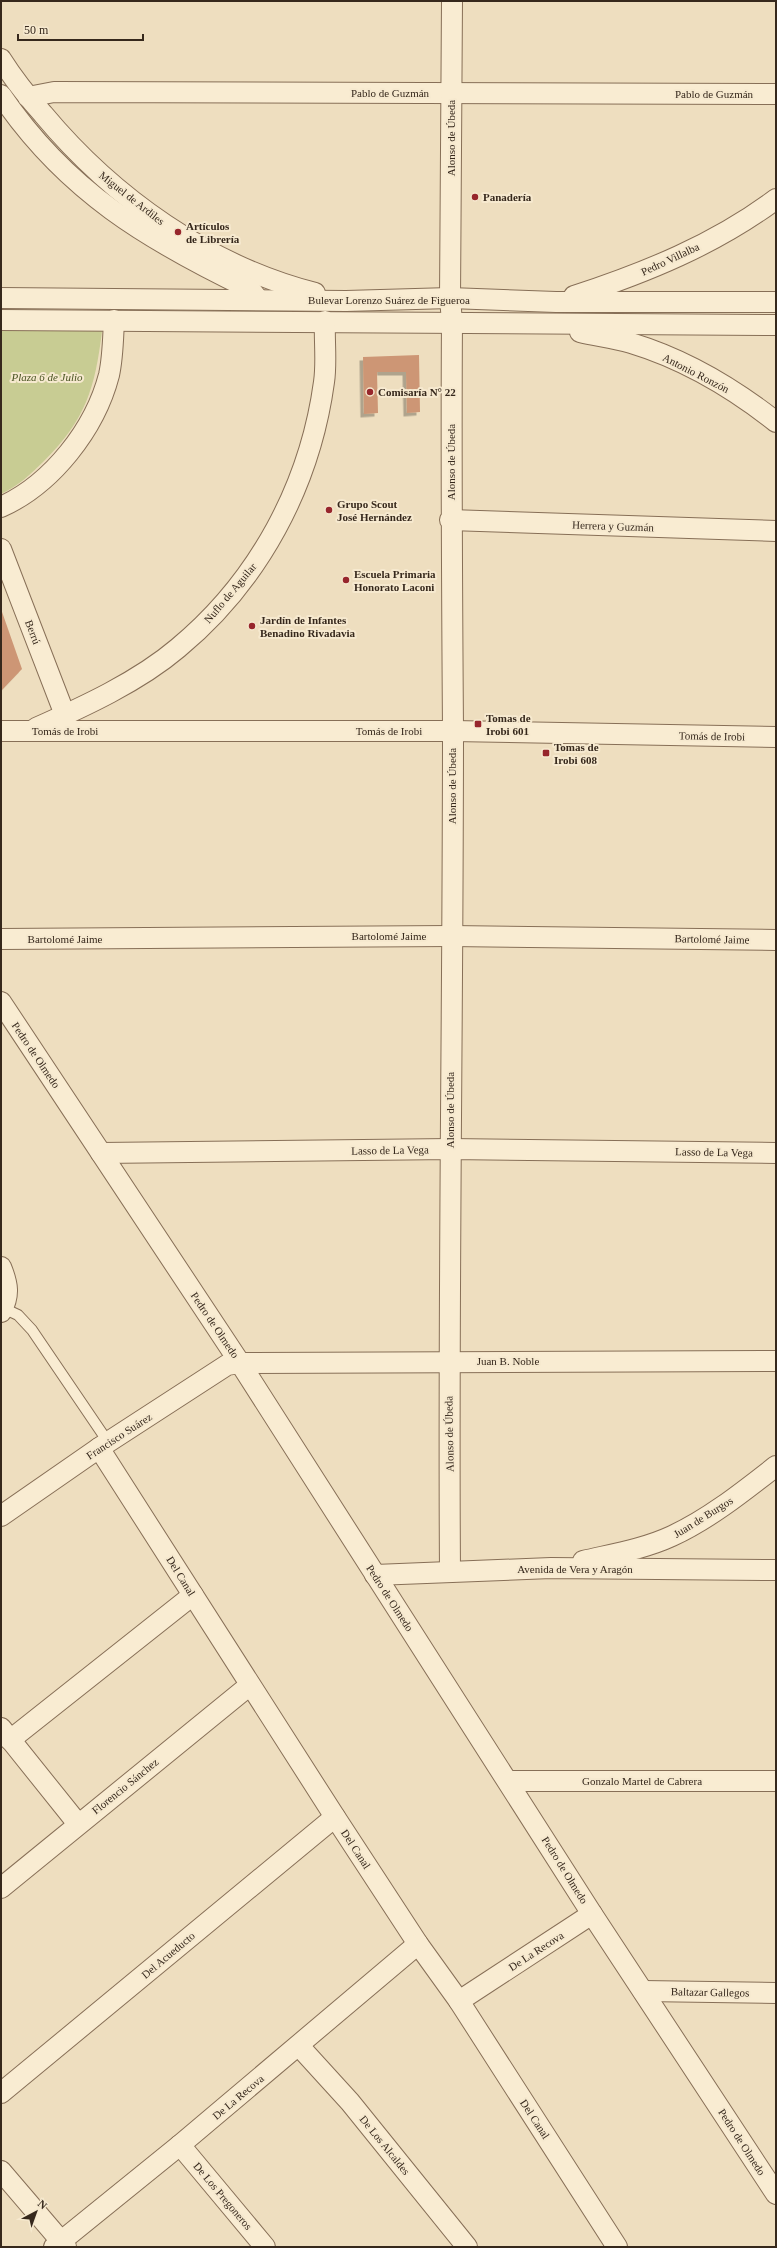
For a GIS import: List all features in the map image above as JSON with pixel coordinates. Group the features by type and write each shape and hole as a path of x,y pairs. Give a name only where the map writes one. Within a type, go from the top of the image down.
{"street":[{"name":"Alonso de Úbeda","path":"450,1572 448,1361 453,731 450,520 452,322 450,298 452,1"},
{"name":"Miguel de Ardiles","path":"1,58 28,97 76,152 108,182 172,229 238,265 265,277 293,287 346,301"},
{"name":"Pablo de Guzmán","path":"28,97 54,92 776,94"},
{"name":"Miguel de Ardiles","path":"1,95 28,130 55,159 102,203 128,223 174,251 250,289 258,299"},
{"name":"Pedro Villalba","path":"556,302 629,278 688,252 760,211 776,198"},
{"name":"Bulevar Lorenzo Suárez de Figueroa","path":"1,298 258,299 346,301 450,298 556,302 776,302"},
{"name":"Bulevar Lorenzo Suárez de Figueroa","path":"1,320 776,325"},
{"path":"1,507 37,484 52,470 83,432 103,394 109,375 114,320"},
{"name":"Nuflo de Aguilar","path":"29,731 65,715 144,672 178,649 211,618 248,574 281,523 300,478 314,435 324,380 324,321"},
{"name":"Antonio Ronzón","path":"539,324 631,343 673,358 710,378 755,406 776,422"},
{"name":"Herrera y Guzmán","path":"450,520 776,531"},
{"name":"Berrú","path":"1,549 65,715"},
{"name":"Tomás de Irobi","path":"1,731 453,731 776,737"},
{"name":"Bartolomé Jaime","path":"1,939 451,936 776,940"},
{"name":"Pedro de Olmedo","path":"1,1002 240,1363 592,1914 776,2194"},
{"name":"Lasso de La Vega","path":"101,1153 450,1149 776,1153"},
{"path":"2,1310 8,1295 4,1274"},
{"name":"Juan B. Noble","path":"240,1363 448,1361 776,1361"},
{"name":"Francisco Suárez","path":"1,1516 103,1445 227,1365 240,1363"},
{"name":"Del Canal","path":"103,1445 193,1595 418,1944 459,2001 615,2246"},
{"name":"Juan de Burgos","path":"551,1568 639,1548 672,1536 746,1490 776,1466"},
{"name":"Avenida de Vera y Aragón","path":"375,1575 551,1568 776,1570"},
{"path":"78,1824 6,1734 193,1595"},
{"name":"Florencio Sánchez","path":"1,1888 250,1684"},
{"name":"Gonzalo Martel de Cabrera","path":"509,1782 776,1781"},
{"name":"Del Acueducto","path":"1,2093 335,1817"},
{"name":"De La Recova","path":"459,2001 592,1914"},
{"name":"De La Recova","path":"61,2245 299,2046 418,1944"},
{"name":"Baltazar Gallegos","path":"643,1991 776,1993"},
{"name":"De Los Alcaldes","path":"299,2046 350,2102 467,2247"},
{"name":"De Los Pregoneros","path":"180,2145 265,2247"},
{"path":"1,2171 61,2245"}],"lane":[{"path":"2,1310 18,1315 32,1330 103,1445"}],"green space":[{"name":"Plaza 6 de Julio","path":"1,331 102,331 92,386 86,402 70,431 34,471 1,494"}],"building":[{"name":"Comisaría N° 22","path":"419,355 420,412 407,413 406,372 377,372 378,413 364,414 363,357"},
{"path":"1,609 22,669 1,691"}],"place":[{"name":"Panadería","path":"475,197"},
{"name":"Artículos de Librería","path":"178,232"},
{"name":"Comisaría N° 22","path":"370,392"},
{"name":"Grupo Scout José Hernández","path":"329,510"},
{"name":"Escuela Primaria Honorato Laconi","path":"346,580"},
{"name":"Jardín de Infantes Benadino Rivadavia","path":"252,626"},
{"name":"Tomas de Irobi 601","path":"478,724"},
{"name":"Tomas de Irobi 608","path":"546,753"}]}
